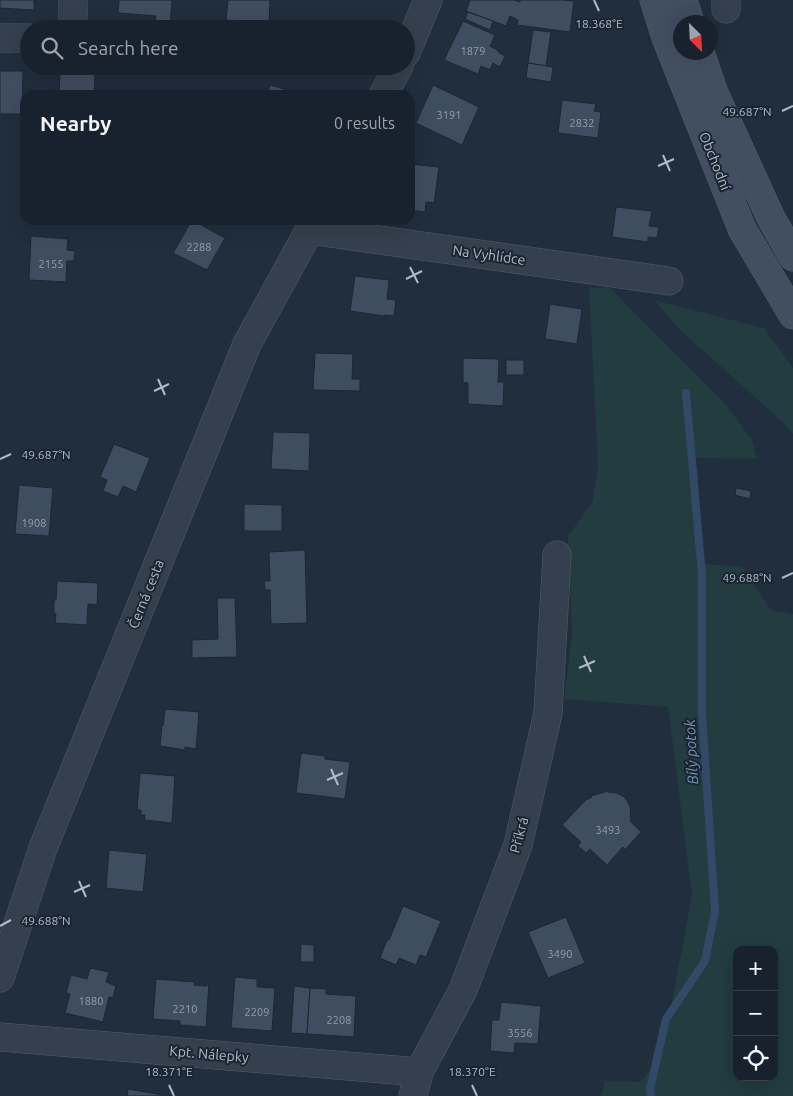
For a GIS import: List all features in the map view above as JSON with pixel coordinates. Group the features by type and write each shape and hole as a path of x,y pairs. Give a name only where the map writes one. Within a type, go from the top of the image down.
{"main road":[{"name":"Obchodní","path":"654,0 666,38 742,229 793,315"},
{"path":"683,0 688,15"},
{"name":"Obchodní","path":"703,60 714,93 770,216 793,257"}],"street":[{"path":"73,0 73,20"},
{"path":"415,31 428,0"},
{"path":"0,38 20,38"},
{"path":"386,90 394,75"},
{"name":"Na Vyhlídce","path":"312,225 669,281"},
{"name":"Černá cesta","path":"0,978 43,848 247,344 312,225"},
{"name":"Příkrá","path":"416,1084 464,990 518,845 548,712 557,555"},
{"name":"Kpt. Nálepky","path":"0,1037 416,1084"}],"green space":[{"path":"589,287 610,288 726,405 752,440 757,459 696,458 704,564 742,567 771,610 793,614 793,1096 601,1096 605,1081 641,1082 663,1051 692,895 668,707 564,699 572,634 568,536 592,503 598,467"},
{"path":"654,300 764,328 793,368 793,434 787,426 680,330"}],"building":[{"path":"0,0 34,0 34,10 0,8"},
{"path":"119,0 172,0 170,20 155,20 156,16 118,13"},
{"path":"228,0 270,0 269,20 226,20"},
{"path":"470,0 514,0 520,2 520,0 574,1 570,32 517,25 518,20 510,16 506,26 466,11"},
{"path":"468,12 493,21 490,30 465,19"},
{"path":"463,21 495,35 490,46 505,56 500,67 493,63 490,70 481,66 478,74 444,60"},
{"path":"533,30 551,32 546,66 528,63"},
{"path":"528,63 553,67 551,82 526,78"},
{"path":"0,71 20,71 20,75 23,75 23,90 20,90 20,114 0,114"},
{"path":"60,75 95,75 94,90 59,90"},
{"path":"270,85 286,90 268,90"},
{"path":"433,85 479,107 462,145 416,123"},
{"path":"562,100 596,104 594,111 601,112 598,138 558,133"},
{"path":"415,165 439,167 434,203 426,202 425,212 415,211"},
{"path":"616,207 652,211 649,226 659,227 657,238 648,237 648,242 612,237"},
{"path":"189,225 201,225 225,238 207,270 173,253"},
{"path":"31,236 68,239 67,250 75,251 74,261 67,261 66,282 29,280"},
{"path":"355,276 389,280 387,299 396,300 394,316 350,311"},
{"path":"550,304 582,309 577,344 545,339"},
{"path":"315,353 353,354 352,379 360,379 360,391 313,390"},
{"path":"463,358 499,359 498,382 504,382 503,406 468,404 468,383 463,382"},
{"path":"506,360 524,360 524,375 506,375"},
{"path":"273,432 310,433 309,471 271,469"},
{"path":"114,444 150,458 136,492 123,486 118,497 103,491 107,480 100,477"},
{"path":"19,485 53,488 49,536 15,534"},
{"path":"736,488 751,491 750,499 735,495"},
{"path":"244,504 282,505 282,531 244,531"},
{"path":"305,550 307,623 271,624 270,590 265,590 264,581 270,581 269,552"},
{"path":"57,581 98,583 97,605 88,604 87,625 55,623 54,600 56,600"},
{"path":"217,598 235,598 237,657 192,658 192,640 218,639"},
{"path":"165,709 199,712 196,749 185,747 185,750 160,746"},
{"path":"301,753 325,756 325,759 350,762 345,799 296,793"},
{"path":"140,773 175,776 172,823 144,820 145,815 141,815 141,810 137,810"},
{"path":"608,791 623,796 630,806 631,822 641,832 625,850 623,847 607,865 590,849 586,853 578,846 581,842 562,825 591,796"},
{"path":"109,850 147,854 143,892 106,888"},
{"path":"403,906 441,921 426,957 420,955 416,965 399,958 396,965 380,958"},
{"path":"566,917 585,963 548,978 528,932"},
{"path":"301,944 314,945 314,962 300,962"},
{"path":"90,968 109,972 106,982 116,986 113,998 109,997 103,1022 65,1013 70,994 66,993 71,975 87,979"},
{"path":"235,977 257,979 257,987 275,988 272,1031 231,1028"},
{"path":"156,979 195,982 194,985 207,986 207,983 209,983 206,1027 180,1025 180,1021 153,1019"},
{"path":"294,986 310,988 307,1034 291,1033"},
{"path":"310,988 326,989 326,994 356,996 354,1037 307,1034"},
{"path":"501,1002 541,1006 538,1044 515,1043 514,1053 490,1051 492,1020 499,1020"},
{"path":"128,1089 163,1095 163,1096 127,1096"}],"waterway":[{"name":"Bílý potok","path":"651,1096 650,1089 666,1019 705,961 715,911 702,714 702,575 686,393"}]}
